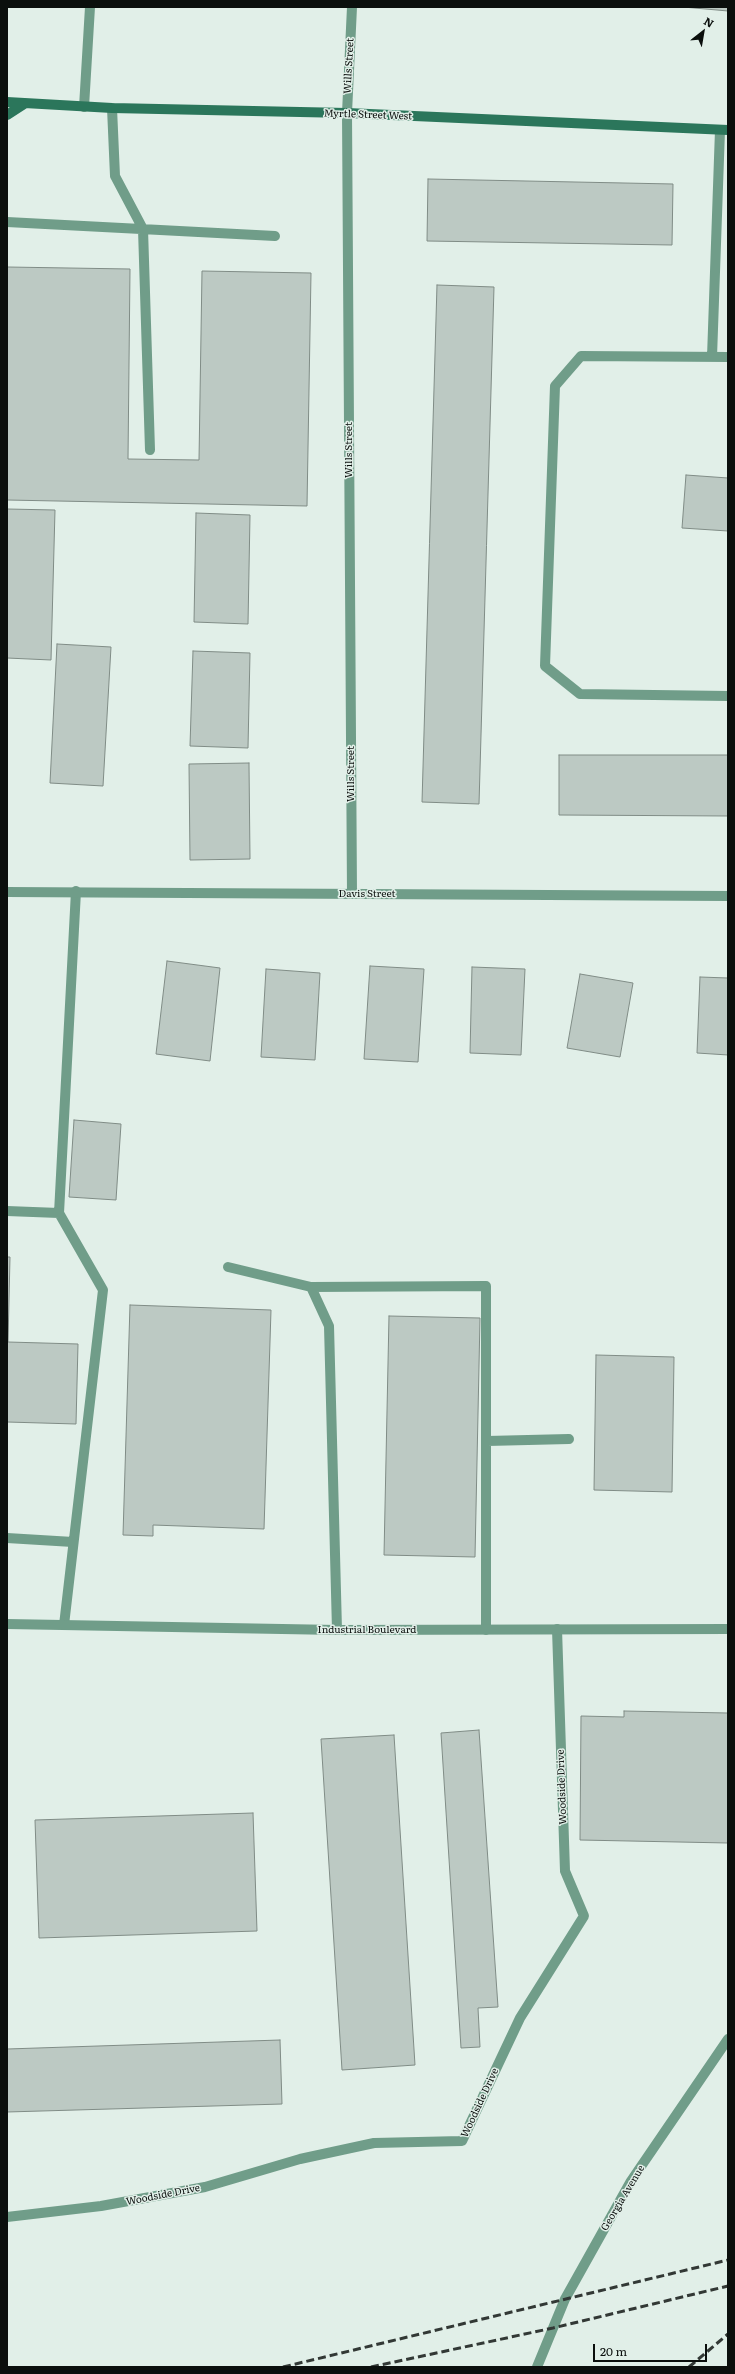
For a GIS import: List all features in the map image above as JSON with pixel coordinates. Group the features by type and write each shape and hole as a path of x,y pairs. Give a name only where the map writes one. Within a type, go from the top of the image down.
{"main road":[{"name":"Myrtle Street West","path":"7,102 112,108 347,113 724,130"},
{"path":"7,115 24,104"}],"street":[{"path":"84,107 90,7"},
{"name":"Wills Street","path":"352,7 347,113 352,894"},
{"path":"112,108 115,176 143,229 150,450"},
{"path":"712,357 724,130"},
{"path":"7,222 275,236"},
{"path":"728,357 580,356 554,386 545,666 580,694 728,696"},
{"path":"64,1625 102,1290 59,1213 76,891"},
{"name":"Davis Street","path":"7,892 76,891 728,896"},
{"path":"7,1210 59,1213"},
{"path":"228,1267 311,1287 486,1286 486,1630"},
{"path":"311,1287 329,1326 337,1630"},
{"path":"486,1440 570,1439"},
{"path":"7,1538 73,1542"},
{"name":"Industrial Boulevard","path":"7,1624 337,1630 728,1629"},
{"name":"Woodside Drive","path":"7,2217 101,2206 204,2187 300,2159 374,2143 462,2141 520,2018 584,1916 565,1871 557,1630"},
{"name":"Georgia Avenue","path":"537,2367 565,2299 631,2181 728,2039"}],"building":[{"path":"683,7 728,7 728,11"},
{"path":"428,179 673,184 672,245 427,241"},
{"path":"7,267 130,269 128,459 199,460 202,271 311,273 307,506 7,500"},
{"path":"437,285 494,287 479,804 422,802"},
{"path":"686,475 728,478 728,531 682,528"},
{"path":"7,509 55,510 51,660 7,658"},
{"path":"196,513 250,515 248,624 194,622"},
{"path":"57,644 111,647 103,786 50,783"},
{"path":"193,651 250,653 248,748 190,746"},
{"path":"559,755 728,755 728,816 559,815"},
{"path":"249,763 250,859 190,860 189,764"},
{"path":"167,961 220,968 210,1061 156,1054"},
{"path":"370,966 424,969 418,1062 364,1059"},
{"path":"472,967 525,969 521,1055 470,1053"},
{"path":"266,969 320,973 315,1060 261,1057"},
{"path":"580,974 633,983 620,1057 567,1048"},
{"path":"700,977 728,978 728,1055 697,1053"},
{"path":"74,1120 121,1124 116,1200 69,1197"},
{"path":"7,1257 10,1257 8,1342 78,1344 76,1424 7,1422"},
{"path":"130,1305 271,1310 264,1529 153,1525 153,1536 123,1535"},
{"path":"389,1316 480,1318 475,1557 384,1555"},
{"path":"596,1355 674,1357 672,1492 594,1490"},
{"path":"624,1711 728,1713 728,1843 580,1840 581,1716 624,1717"},
{"path":"479,1730 498,2007 478,2008 480,2047 461,2048 441,1733"},
{"path":"394,1735 415,2065 342,2070 321,1739"},
{"path":"253,1813 257,1931 39,1938 35,1820"},
{"path":"280,2040 282,2104 7,2112 7,2049"}],"railway":[{"path":"283,2367 728,2260"},
{"path":"371,2367 553,2328 728,2286"},
{"path":"689,2367 728,2334"}]}
